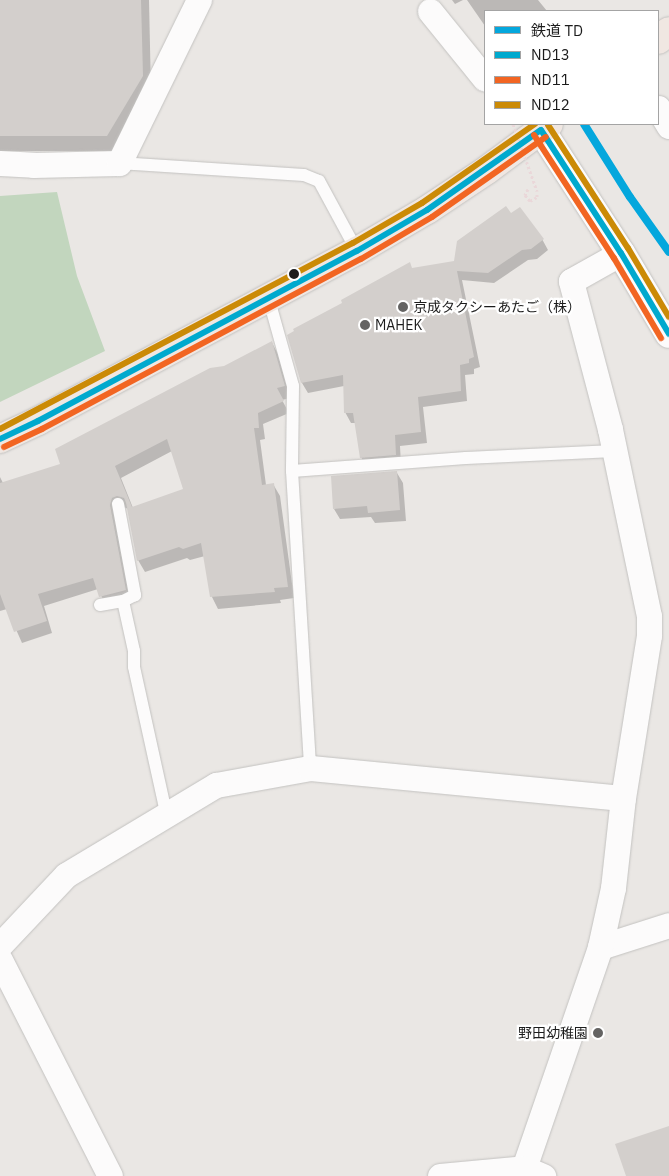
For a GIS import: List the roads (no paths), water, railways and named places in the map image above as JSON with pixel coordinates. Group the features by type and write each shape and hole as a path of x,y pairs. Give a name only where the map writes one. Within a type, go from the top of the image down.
{"main road":[{"path":"659,39 669,31"},
{"path":"0,439 38,422 358,251 457,190 542,126"}],"street":[{"path":"0,162 33,165 119,163 199,0"},
{"path":"430,11 484,77"},
{"path":"659,110 669,126"},
{"path":"542,126 669,334"},
{"path":"440,1176 533,1172 600,947 612,888 623,798 659,632 649,616 614,451 571,281 621,253"},
{"path":"0,945 66,875 166,813 216,785 310,768 623,798"},
{"path":"600,947 669,925"},
{"path":"0,960 110,1176"}],"lane":[{"path":"119,163 304,174 319,181 358,251"},
{"path":"269,300 293,386 292,471 310,768"},
{"path":"292,471 466,458 614,451"},
{"path":"100,605 123,601 135,595 118,504"},
{"path":"123,601 134,651 134,667 166,813"}],"rail line":[{"name":"TD","path":"585,125 630,197 669,252"}],"place":[{"name":"京成タクシーあたご（株）","path":"403,307"},
{"name":"MAHEK","path":"365,325"},
{"name":"野田幼稚園","path":"598,1033"}]}
